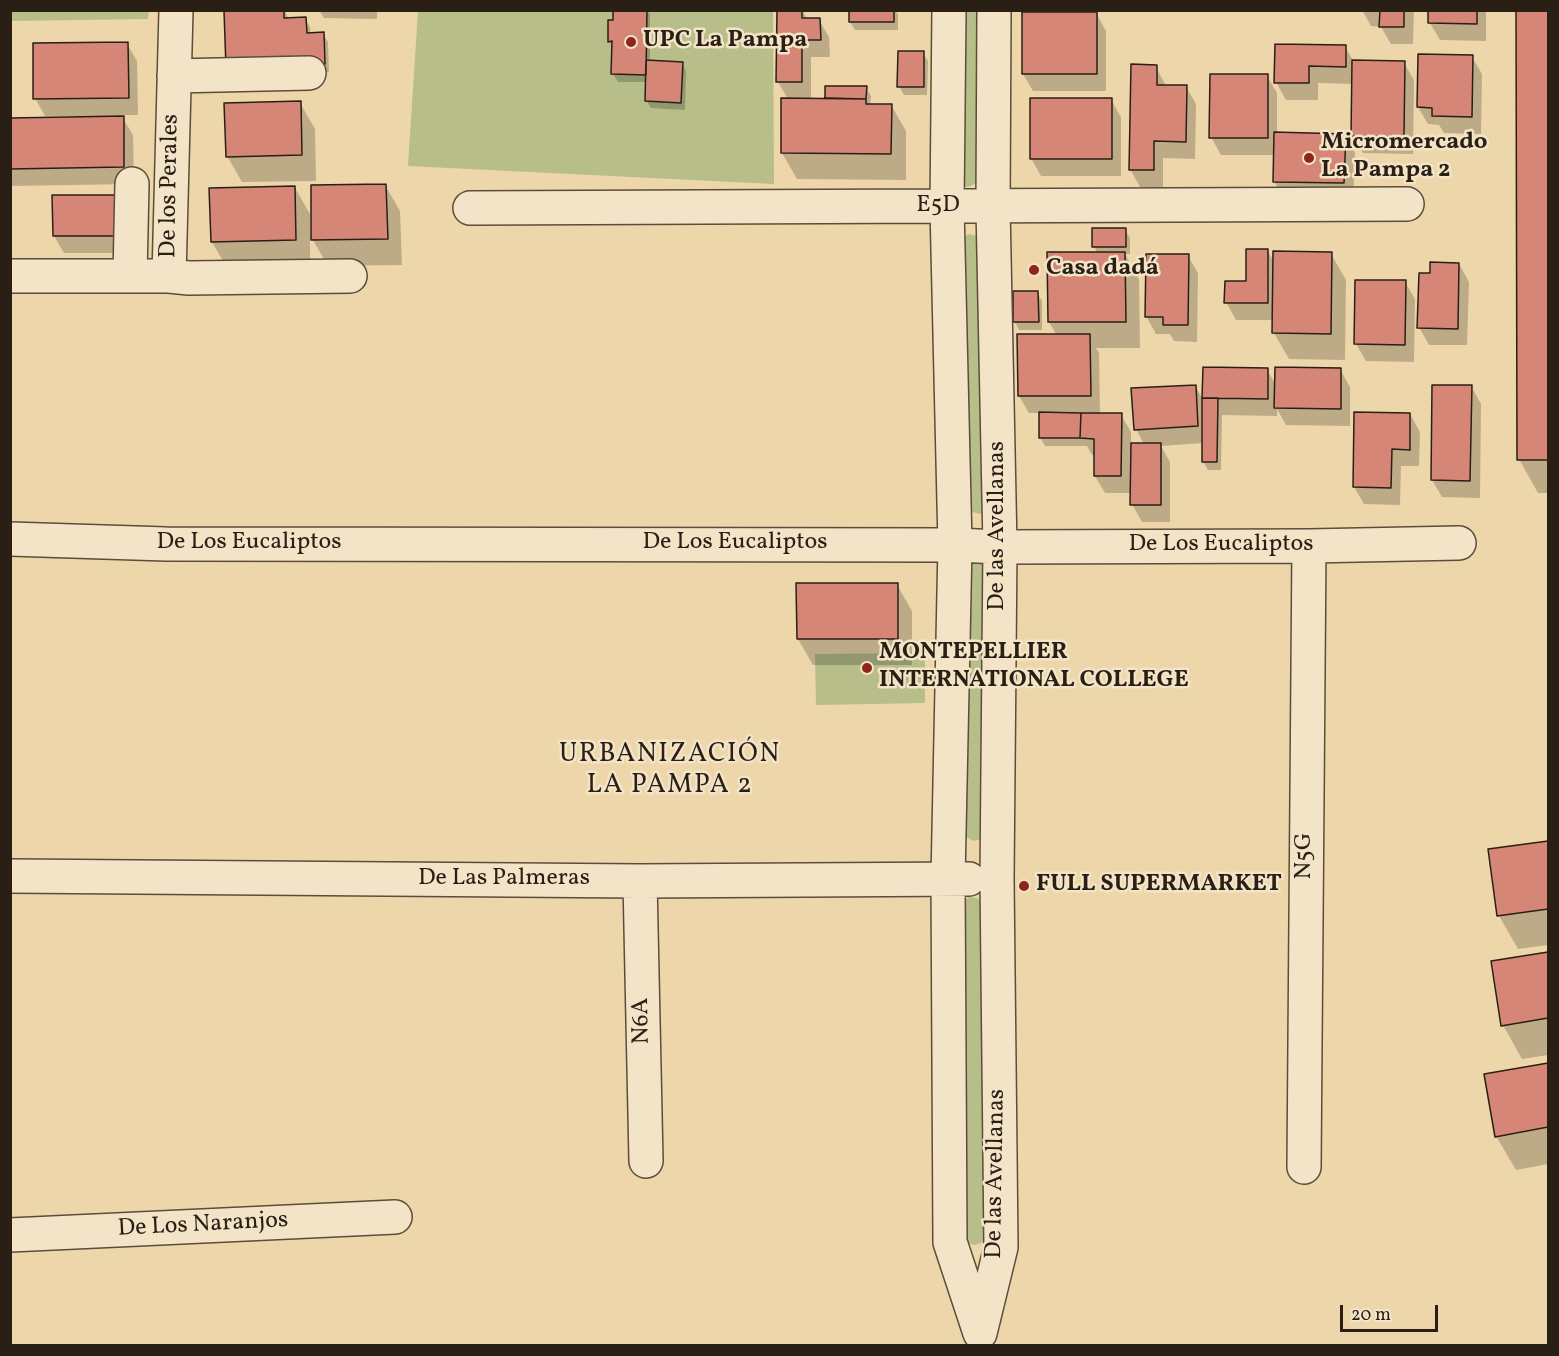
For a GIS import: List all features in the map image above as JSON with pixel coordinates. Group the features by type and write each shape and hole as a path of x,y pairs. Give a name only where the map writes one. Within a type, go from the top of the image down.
{"street":[{"name":"De los Perales","path":"10,276 170,276 176,10"},
{"name":"De las Avellanas","path":"949,10 946,207 955,545 948,879 950,1242 980,1333 1001,1247 997,879 1000,547 993,207 994,10"},
{"path":"174,76 309,73"},
{"path":"130,276 132,184"},
{"name":"E5D","path":"470,208 1407,204"},
{"path":"170,276 189,278 350,276"},
{"name":"De Los Eucaliptos","path":"10,539 166,544 955,545 1000,547 1459,543"},
{"name":"N5G","path":"1304,1167 1309,546"},
{"name":"De Las Palmeras","path":"10,876 640,881 997,879"},
{"name":"N6A","path":"640,881 646,1161"},
{"name":"De Los Naranjos","path":"10,1235 395,1217"}],"green space":[{"path":"149,10 148,19 11,21 10,11"},
{"path":"418,11 773,11 774,184 408,166"},
{"path":"958,11 983,11 979,182 968,187 964,186"},
{"path":"969,234 980,237 984,511 980,514 969,511 962,238"},
{"path":"974,561 985,565 981,839 973,841 963,835 970,563"},
{"path":"925,653 925,703 816,705 815,654"},
{"path":"969,897 977,898 983,903 984,1240 974,1245 966,1242 960,905"}],"building":[{"path":"284,10 284,18 306,17 307,33 324,32 325,64 226,68 224,11"},
{"path":"613,10 647,10 646,75 611,74 612,41 608,42 608,20 613,20"},
{"path":"777,10 802,10 802,18 820,18 821,40 802,40 802,82 776,82"},
{"path":"849,10 894,10 894,22 849,22"},
{"path":"1380,10 1404,10 1404,27 1379,27"},
{"path":"1428,10 1477,10 1477,24 1428,23"},
{"path":"1516,10 1548,10 1548,460 1517,460"},
{"path":"1022,12 1097,12 1097,74 1022,74"},
{"path":"128,42 129,98 33,99 33,43"},
{"path":"1275,44 1346,45 1346,67 1309,66 1309,83 1274,83"},
{"path":"898,51 924,51 924,87 897,87"},
{"path":"1418,54 1473,55 1472,117 1432,116 1432,108 1417,107"},
{"path":"646,60 683,62 681,103 645,101"},
{"path":"1352,60 1405,61 1404,137 1351,136"},
{"path":"1131,64 1157,65 1157,85 1187,85 1186,142 1154,141 1154,170 1129,170"},
{"path":"1210,74 1268,74 1268,138 1209,138"},
{"path":"825,86 867,86 866,99 825,98"},
{"path":"781,98 866,99 866,104 892,104 891,154 781,153"},
{"path":"1030,98 1112,98 1112,159 1030,159"},
{"path":"301,101 302,155 226,157 224,103"},
{"path":"124,116 124,167 10,169 10,118"},
{"name":"Micromercado La Pampa 2","path":"1274,132 1346,134 1344,183 1273,182"},
{"path":"386,184 388,239 311,240 311,185"},
{"path":"295,186 296,240 211,242 209,188"},
{"path":"52,195 124,195 125,236 53,236"},
{"path":"1092,228 1126,228 1126,247 1092,247"},
{"path":"1246,249 1268,249 1268,303 1224,303 1225,281 1246,281"},
{"path":"1273,251 1332,252 1331,334 1272,333"},
{"path":"1047,252 1125,252 1126,322 1048,322"},
{"path":"1146,254 1189,254 1188,325 1163,325 1163,317 1145,317"},
{"path":"1430,262 1459,263 1458,329 1417,328 1419,273 1430,273"},
{"path":"1355,280 1406,280 1405,345 1354,344"},
{"path":"1013,291 1038,291 1039,322 1013,322"},
{"path":"1017,334 1090,334 1091,396 1018,396"},
{"path":"1203,367 1268,368 1268,399 1202,398"},
{"path":"1275,367 1341,368 1341,409 1274,408"},
{"path":"1196,385 1198,426 1134,430 1131,388"},
{"path":"1432,385 1472,385 1470,481 1431,480"},
{"path":"1202,398 1218,398 1217,462 1202,462"},
{"path":"1039,412 1081,413 1080,438 1039,438"},
{"path":"1354,412 1410,413 1410,450 1392,449 1391,488 1353,487"},
{"path":"1081,413 1122,413 1121,476 1094,476 1094,439 1080,438"},
{"path":"1131,443 1161,443 1161,505 1130,505"},
{"path":"796,583 898,583 898,639 797,639"},
{"path":"1548,841 1548,909 1497,916 1488,849"},
{"path":"1548,952 1548,1018 1501,1026 1491,961"},
{"path":"1548,1063 1548,1127 1495,1137 1484,1074"}],"place":[{"name":"UPC La Pampa","path":"631,42"},
{"name":"Micromercado La Pampa 2","path":"1309,158"},
{"name":"Casa dadá","path":"1034,270"},
{"name":"MONTEPELLIER INTERNATIONAL COLLEGE","path":"867,668"},
{"name":"FULL SUPERMARKET","path":"1024,886"}],"district":[{"name":"URBANIZACIÓN LA PAMPA 2","path":"670,772"}]}
